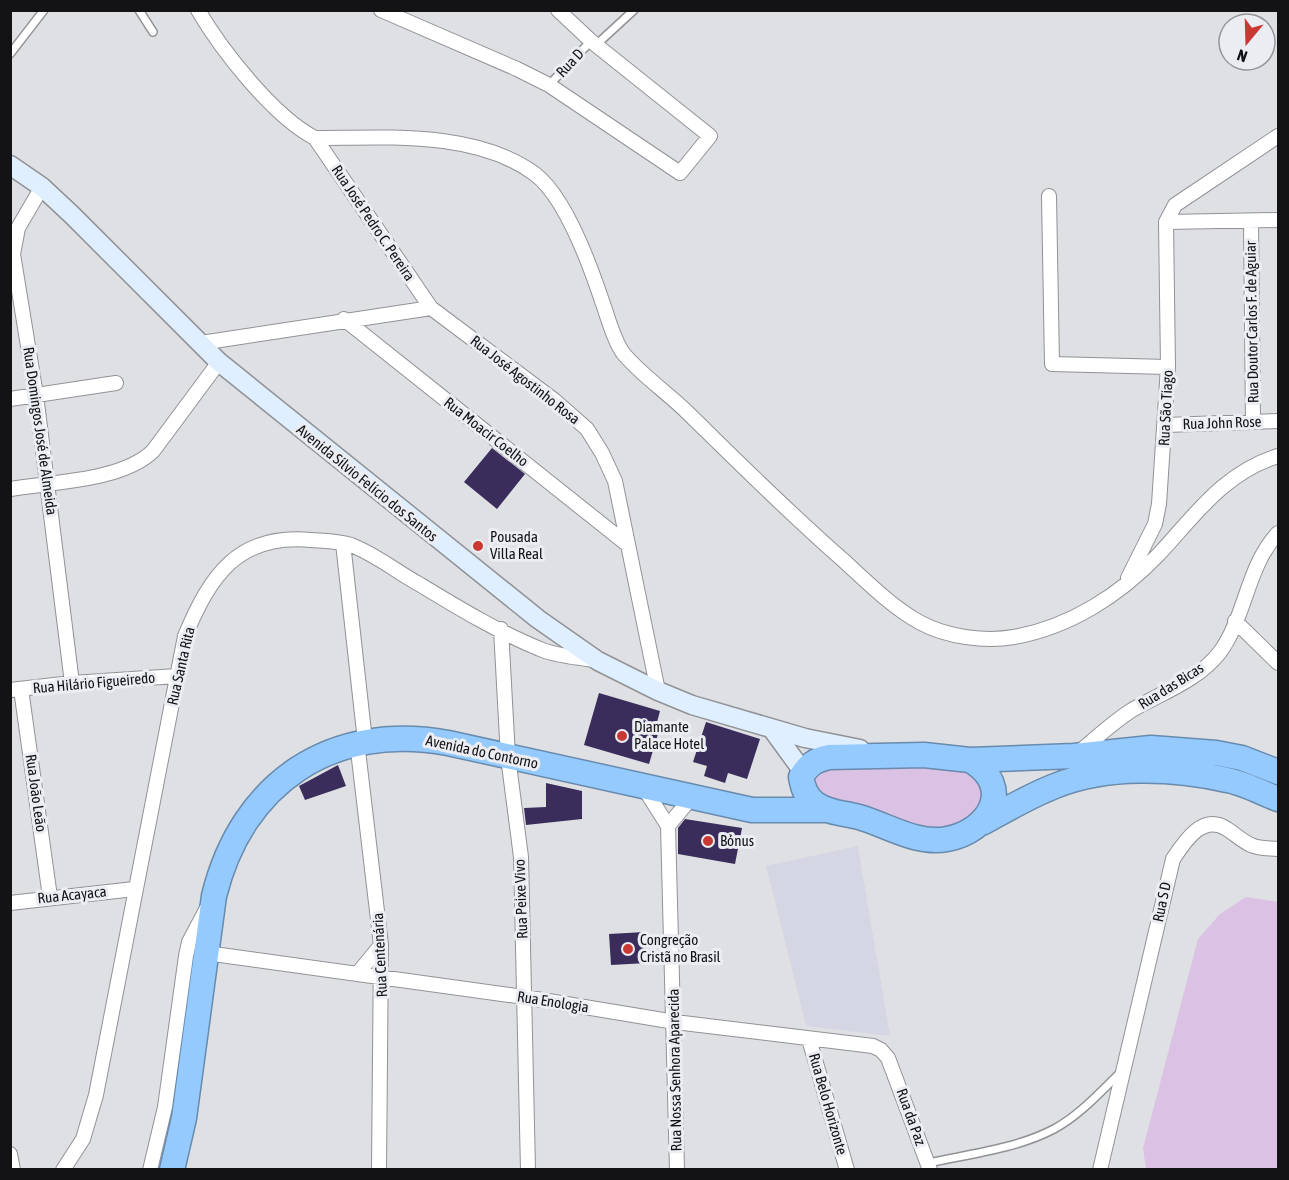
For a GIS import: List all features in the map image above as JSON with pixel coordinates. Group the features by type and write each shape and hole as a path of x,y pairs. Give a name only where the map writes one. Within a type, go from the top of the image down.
{"highway":[{"name":"Avenida do Contorno","path":"172,1170 186,1108 214,896 224,863 235,838 263,797 292,772 315,759 361,742 396,738 430,740 752,810 825,810 856,816 900,832 932,840 963,835 1027,798 1058,785 1100,775 1131,772 1185,773 1230,780 1278,799"},
{"path":"970,760 1074,756 1151,748 1194,750 1242,758 1278,772"},
{"path":"752,810 772,800 817,760 829,757 954,756 970,760 984,768 995,788 990,810 974,828"},
{"path":"802,775 804,791 813,803 825,810"}],"main road":[{"name":"Avenida Sílvio Felício dos Santos","path":"10,165 42,187 219,362 529,612 598,660 657,691 736,720 825,743 912,755"},
{"path":"772,729 802,775"}],"street":[{"path":"198,10 267,101 297,128 315,138 448,143 483,150 515,162 537,175 555,194 586,258 622,351 821,541 878,591 922,623 950,634 990,638 1011,637 1065,621 1099,604 1125,586 1227,482 1253,466 1278,456"},
{"path":"381,10 549,85 680,173 710,136 594,43 558,10"},
{"path":"1278,136 1175,205 1166,222 1278,220"},
{"name":"Rua José Pedro C. Pereira","path":"315,138 431,308"},
{"name":"Rua Domingos José de Almeida","path":"42,187 18,228 13,254 36,395 72,683"},
{"path":"1049,196 1052,364 1168,367"},
{"name":"Rua São Tiago","path":"1125,586 1155,524 1166,425 1168,367 1166,222"},
{"name":"Rua Doutor Carlos F. de Aguiar","path":"1251,222 1252,422"},
{"path":"201,343 344,319 431,308"},
{"name":"Rua José Agostinho Rosa","path":"431,308 554,400 587,429 602,453 615,481 657,691"},
{"name":"Rua Moacir Coelho","path":"344,319 628,545"},
{"path":"10,489 120,471 141,462 153,451 219,362"},
{"path":"10,399 116,383"},
{"name":"Rua John Rose","path":"1166,425 1278,421"},
{"name":"Rua das Bicas","path":"1074,756 1130,712 1178,685 1204,667 1220,651 1250,579 1278,533"},
{"name":"Rua Santa Rita","path":"63,1170 83,1139 96,1095 134,889 185,636 202,597 226,567 247,549 276,540 304,539 343,543 359,549 541,650 598,660"},
{"name":"Rua Centenária","path":"343,543 383,977 380,1170"},
{"path":"1234,621 1278,663"},
{"name":"Rua Peixe Vivo","path":"501,629 508,757 520,857 528,1170"},
{"name":"Rua Hilário Figueiredo","path":"16,689 177,676"},
{"name":"Rua João Leão","path":"16,689 50,897"},
{"path":"644,788 668,826 691,798"},
{"name":"Rua S D","path":"1100,1170 1173,859 1184,842 1201,826 1214,824 1226,828 1252,846 1278,849"},
{"name":"Rua Nossa Senhora Aparecida","path":"668,826 675,1022 677,1170"},
{"name":"Rua Acayaca","path":"10,903 134,889"},
{"name":"Avenida do Contorno","path":"150,1170 165,1107 187,950 214,896"},
{"path":"358,973 381,945"},
{"name":"Rua Enologia","path":"206,953 524,997 675,1022 873,1046 885,1053 892,1065"},
{"name":"Rua Belo Horizonte","path":"809,1039 848,1170"},
{"name":"Rua da Paz","path":"892,1065 929,1166"},
{"path":"10,1154 13,1170"}],"lane":[{"path":"10,54 44,10"},
{"path":"139,10 153,32"},
{"name":"Rua D","path":"549,85 634,10"},
{"path":"929,1166 1014,1144 1053,1130 1091,1102 1123,1070"}],"shaded area":[{"path":"889,764 972,770 986,792 978,813 956,826 922,828 825,801 810,789 810,769"},
{"path":"858,846 890,1036 806,1026 766,866"},
{"path":"1246,897 1278,902 1278,1169 1146,1169 1143,1148 1198,939 1220,914"}],"building":[{"path":"492,448 525,474 497,509 464,482"},
{"name":"Diamante Palace Hotel","path":"599,693 660,711 656,726 660,727 649,764 584,745"},
{"path":"706,722 760,739 747,779 728,773 725,783 704,776 707,766 693,762"},
{"path":"338,765 346,786 305,800 299,786"},
{"path":"546,783 582,791 582,819 526,825 524,808 546,807"},
{"name":"Bónus","path":"685,819 742,828 735,864 678,854 678,828"},
{"name":"Congreção Cristã no Brasil","path":"645,932 647,963 611,965 609,934"}],"place":[{"name":"Pousada Villa Real","path":"478,546"},
{"name":"Diamante Palace Hotel","path":"622,736"},
{"name":"Bónus","path":"708,841"},
{"name":"Congreção Cristã no Brasil","path":"628,949"}]}
